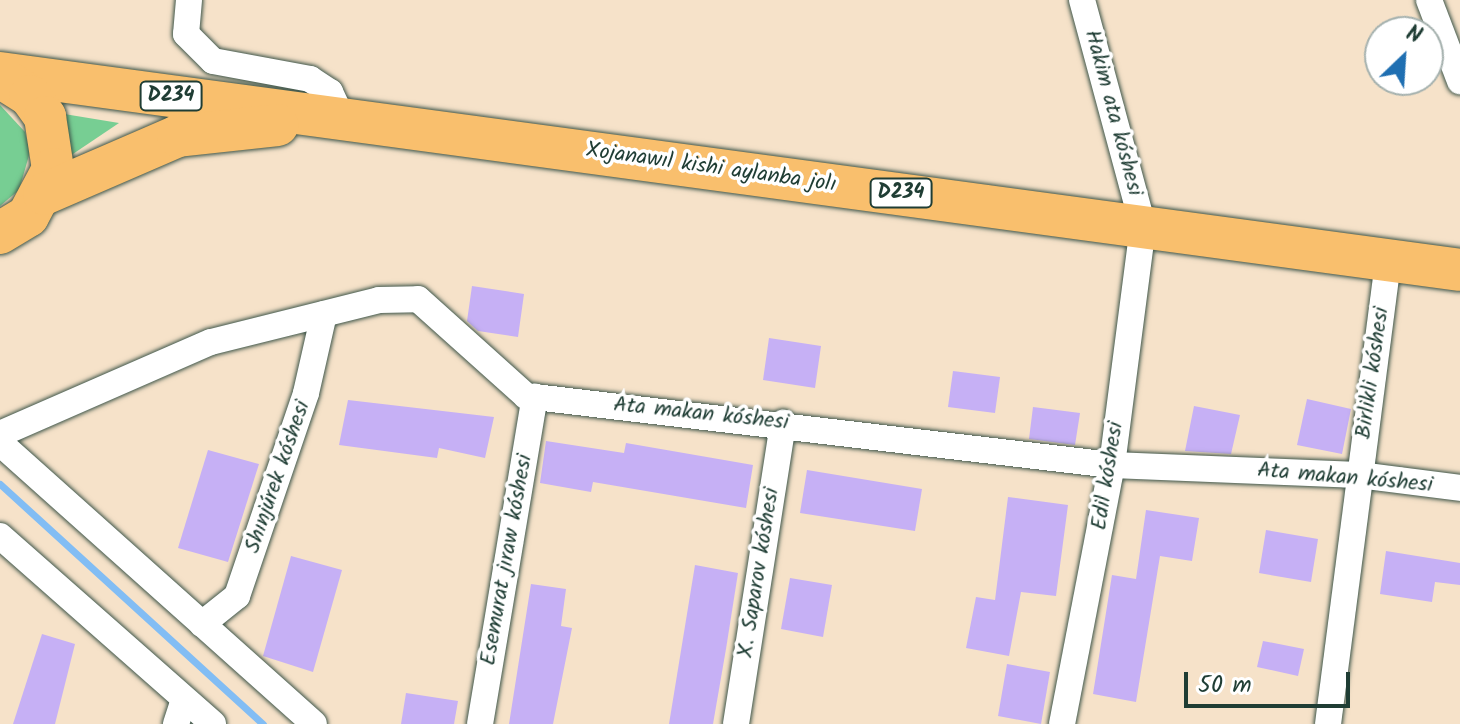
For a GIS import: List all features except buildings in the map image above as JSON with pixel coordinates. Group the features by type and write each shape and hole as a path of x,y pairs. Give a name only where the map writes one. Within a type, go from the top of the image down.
{"main road":[{"name":"Xojanawıl kishi aylanba jolı","path":"0,75 342,118 1460,270"},
{"name":"D234","path":"0,75 30,96 45,117 53,169 44,194"},
{"name":"Xojanawıl kishi aylanba jolı","path":"44,194 178,136 342,118"},
{"path":"2,235 44,194"}],"street":[{"path":"189,0 186,34 213,61 310,79 330,92 342,118"},
{"name":"Hakim ata kóshesi","path":"1082,0 1143,226"},
{"path":"1429,0 1460,81"},
{"name":"Edil kóshesi","path":"1062,724 1112,465 1143,226"},
{"name":"Birlikli kóshesi","path":"1328,724 1388,260"},
{"path":"0,434 211,342 324,314 418,299 535,397"},
{"name":"Shınjúrek kóshesi","path":"202,624 237,596 306,393 324,314"},
{"name":"Ata makan kóshesi","path":"535,397 783,423 1112,465 1359,475 1460,488"},
{"name":"Esemurat jıraw kóshesi","path":"480,724 535,397"},
{"name":"X. Saparov kóshesi","path":"736,724 783,423"},
{"path":"0,443 314,724"},
{"path":"0,536 213,724"},
{"path":"176,724 184,699"}],"green space":[{"path":"0,105 25,132 30,152 19,190 0,206"},
{"path":"46,111 119,123 64,160"}],"waterway":[{"path":"0,484 263,724"}]}
